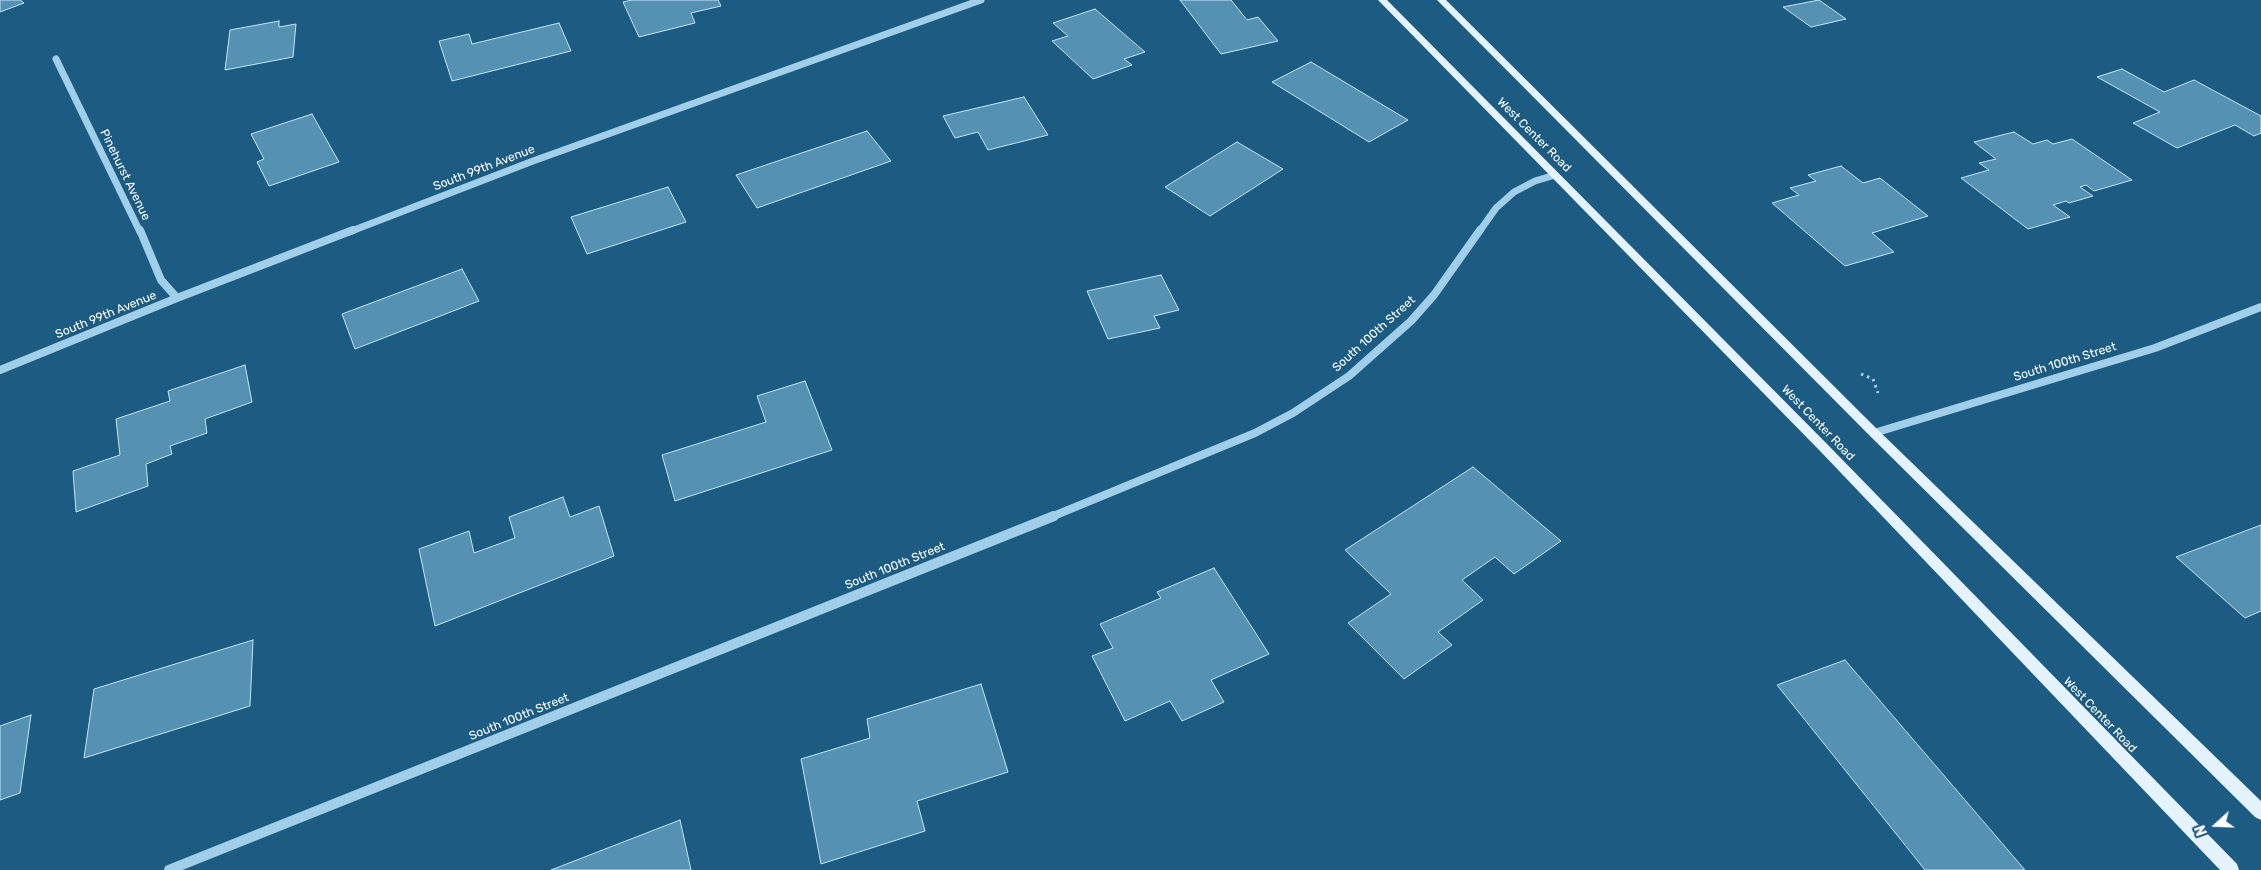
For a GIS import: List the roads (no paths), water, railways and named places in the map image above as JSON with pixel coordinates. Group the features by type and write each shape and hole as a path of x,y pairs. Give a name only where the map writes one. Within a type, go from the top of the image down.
{"main road":[{"name":"West Center Road","path":"1382,0 1838,463 2230,870"},
{"path":"1441,0 1874,433 2261,812"}],"street":[{"name":"South 99th Avenue","path":"0,370 177,298 534,160 981,0"},
{"name":"Pinehurst Avenue","path":"56,59 132,212 161,280 177,298"},
{"name":"South 100th Street","path":"169,870 1180,466 1255,433 1293,413 1356,370 1411,321 1434,295 1496,208 1514,192 1535,181 1555,175"},
{"name":"South 100th Street","path":"1874,433 2155,348 2261,307"}]}
